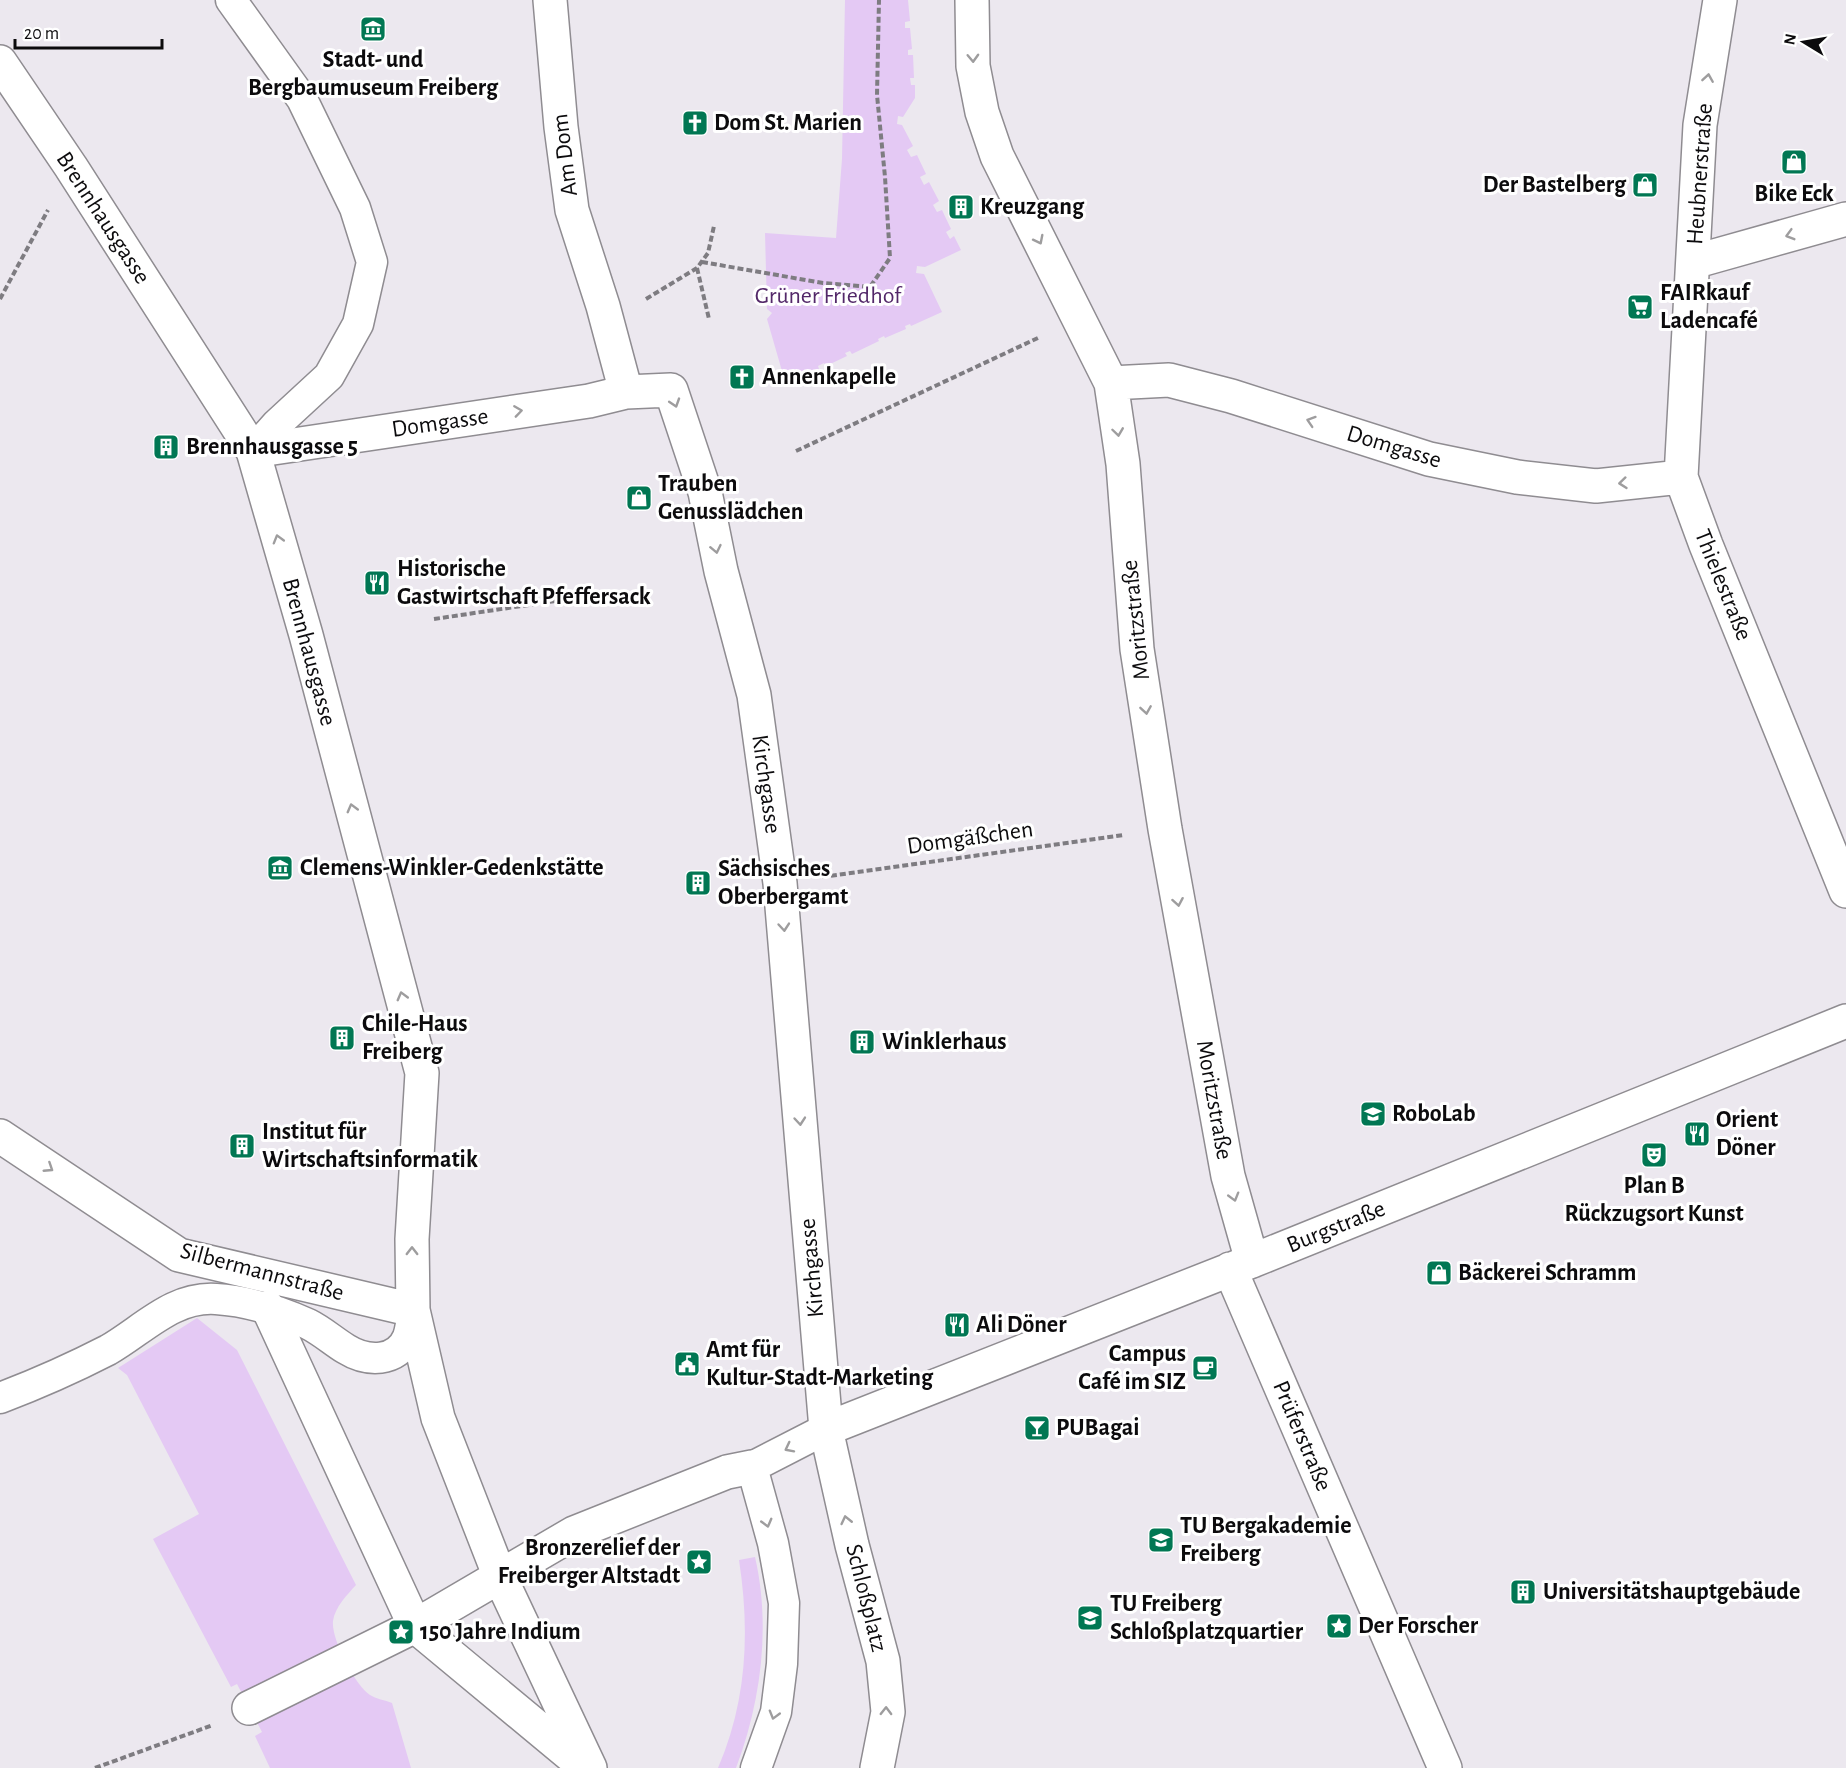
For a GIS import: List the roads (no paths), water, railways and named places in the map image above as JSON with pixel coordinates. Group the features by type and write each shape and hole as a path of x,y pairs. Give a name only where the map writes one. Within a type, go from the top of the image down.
{"street":[{"name":"Am Dom","path":"550,0 561,127 572,210 605,314 626,392"},
{"name":"Moritzstraße","path":"972,0 973,66 982,112 997,156 1111,383 1123,464 1137,649 1165,829 1228,1176 1241,1265"},
{"name":"Heubnerstraße","path":"1720,0 1700,125 1694,262 1846,219"},
{"name":"Brennhausgasse","path":"0,62 71,167 253,450 306,635 422,1073 412,1239 413,1310 438,1418 500,1576 588,1768"},
{"name":"Thielestraße","path":"1694,262 1682,477 1706,544 1846,891"},
{"name":"Domgasse","path":"1111,383 1169,380 1231,396 1429,459 1517,477 1596,486 1682,477"},
{"name":"Kirchgasse","path":"626,392 670,390 705,492 721,571 754,695 780,883 825,1429"},
{"name":"Domgasse","path":"253,450 589,401 626,392"},
{"name":"Burgstraße","path":"825,1429 1241,1265 1846,1021"},
{"name":"Silbermannstraße","path":"0,1136 180,1254 413,1310"},
{"name":"Prüferstraße","path":"1241,1265 1445,1768"},
{"path":"268,1308 415,1626 588,1768"},
{"name":"Schloßplatz","path":"825,1429 852,1545 883,1661 888,1712 877,1768"},
{"path":"249,1708 415,1626 574,1533 739,1469"}],"lane":[{"path":"231,0 302,99 356,208 372,262 358,324 329,376 277,424 253,450"},
{"path":"0,1398 44,1382 110,1348 168,1310 184,1302 202,1298 231,1300 268,1308 310,1325 361,1357 373,1358 394,1353 401,1347 408,1337 413,1310"},
{"path":"756,1768 776,1712 782,1664 784,1603 773,1542 739,1469 825,1429"}],"place":[{"name":"Stadt- und Bergbaumuseum Freiberg","path":"373,29"},
{"name":"Dom St. Marien","path":"695,123"},
{"name":"Bike Eck","path":"1794,162"},
{"name":"Der Bastelberg","path":"1645,185"},
{"name":"Kreuzgang","path":"961,207"},
{"name":"FAIRkauf Ladencafé","path":"1640,307"},
{"name":"Annenkapelle","path":"742,377"},
{"name":"Brennhausgasse 5","path":"166,447"},
{"name":"Trauben Genusslädchen","path":"639,498"},
{"name":"Historische Gastwirtschaft Pfeffersack","path":"377,583"},
{"name":"Clemens-Winkler-Gedenkstätte","path":"280,868"},
{"name":"Sächsisches Oberbergamt","path":"698,883"},
{"name":"Chile-Haus Freiberg","path":"342,1038"},
{"name":"Winklerhaus","path":"862,1042"},
{"name":"RoboLab","path":"1373,1114"},
{"name":"Orient Döner","path":"1697,1134"},
{"name":"Institut für Wirtschaftsinformatik","path":"242,1146"},
{"name":"Plan B Rückzugsort Kunst","path":"1654,1155"},
{"name":"Bäckerei Schramm","path":"1439,1273"},
{"name":"Ali Döner","path":"957,1325"},
{"name":"Amt für Kultur-Stadt-Marketing","path":"687,1364"},
{"name":"Campus Café im SIZ","path":"1205,1368"},
{"name":"PUBagai","path":"1037,1428"},
{"name":"TU Bergakademie Freiberg","path":"1161,1540"},
{"name":"Bronzerelief der Freiberger Altstadt","path":"699,1562"},
{"name":"Universitätshauptgebäude","path":"1523,1592"},
{"name":"TU Freiberg Schloßplatzquartier","path":"1090,1618"},
{"name":"Der Forscher","path":"1339,1626"},
{"name":"150 Jahre Indium","path":"401,1632"}],"park label":[{"name":"Grüner Friedhof","path":"828,296"}]}
